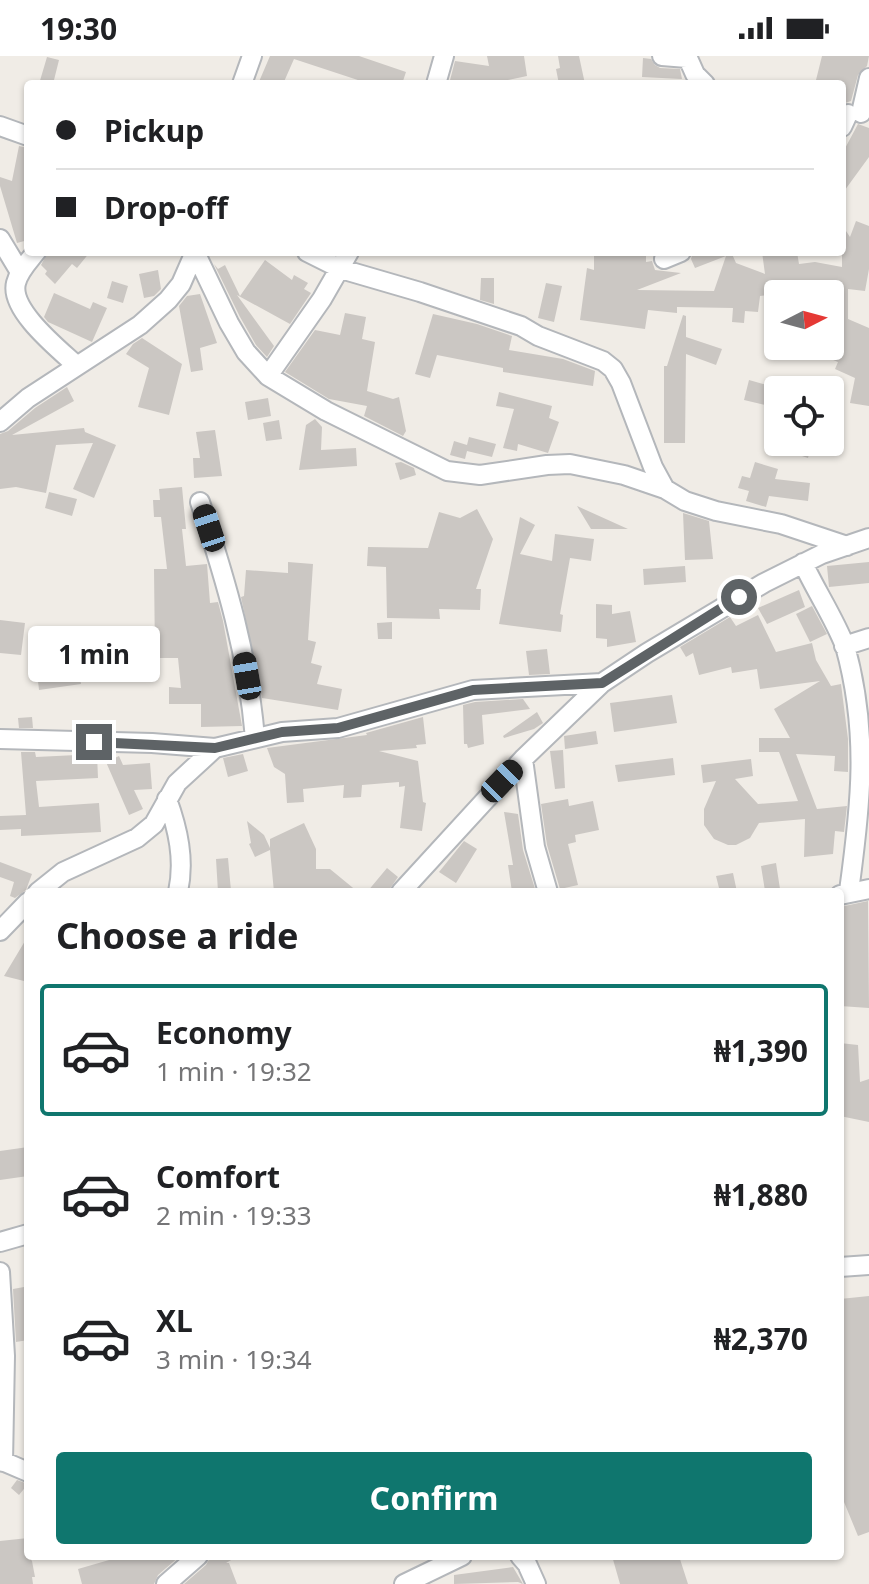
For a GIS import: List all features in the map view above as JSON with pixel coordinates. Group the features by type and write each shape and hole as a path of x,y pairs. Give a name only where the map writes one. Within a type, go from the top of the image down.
{"street":[{"path":"437,80 444,56"},
{"path":"662,56 687,57 701,80"},
{"path":"852,117 869,78"},
{"path":"0,126 24,135"},
{"path":"0,239 20,272"},
{"path":"33,256 20,272 14,287 21,307 33,324 77,366"},
{"path":"0,422 28,398 140,325 181,284 193,256"},
{"path":"197,256 246,352 268,376 326,411 447,471 480,475 570,464 624,475 716,511 781,524 847,546"},
{"path":"268,376 345,260 420,292 521,326 538,336 603,361 613,369 621,383 649,457 665,489"},
{"path":"200,502 239,627 255,738"},
{"path":"405,888 523,759 602,683 714,612 803,563 869,538"},
{"path":"803,563 844,646 856,688 865,740 863,789 844,893 869,889"},
{"path":"844,646 869,638"},
{"path":"0,739 215,748 282,732 338,728 473,690 602,683"},
{"path":"43,888 63,872 137,838 154,824 177,783 215,748"},
{"path":"523,759 535,847 547,888"},
{"path":"167,799 177,827 180,848 179,888"},
{"path":"0,931 24,906"},
{"path":"0,1242 24,1235"},
{"path":"844,1267 869,1265"},
{"path":"0,1272 5,1356 1,1461 24,1470"},
{"path":"166,1584 193,1560"},
{"path":"404,1584 454,1560"},
{"path":"524,1560 536,1584"}],"building":[{"path":"270,56 359,56 406,72 403,80 358,80 294,59 285,80 260,80"},
{"path":"487,56 524,56 527,76 508,80 450,80 455,61 489,66"},
{"path":"558,56 579,56 584,80 558,80 556,69 560,68"},
{"path":"822,56 869,56 867,66 858,75 851,101 846,103 846,80 816,80"},
{"path":"47,57 59,60 54,80 40,80"},
{"path":"643,58 651,59 660,68 680,69 682,79 642,77"},
{"path":"858,124 869,128 869,157 846,189 846,146"},
{"path":"19,146 24,147 24,241 17,243 0,177 12,181"},
{"path":"856,221 869,226 869,269 865,291 848,289 848,319 869,328 869,406 850,403 855,378 835,369 838,362 833,360 844,360 844,280 764,280 764,295 760,296 758,312 745,311 744,323 732,322 733,308 677,307 677,313 648,310 645,329 580,320 587,268 594,270 594,256 646,256 646,262 652,261 655,270 681,273 637,290 714,291 726,256 733,256 736,263 765,274 763,256 798,256 799,264 815,262 842,267 842,256 846,256 846,231 850,237"},
{"path":"46,256 87,256 77,268 72,264 55,284 41,265"},
{"path":"692,256 726,256 695,268"},
{"path":"265,260 292,280 294,275 308,283 304,289 311,293 290,324 237,295 274,346 267,357 256,345 240,317 214,264 218,269 225,265 240,296"},
{"path":"158,270 161,289 154,296 144,298 139,274"},
{"path":"481,278 494,278 494,304 480,300"},
{"path":"112,281 128,286 123,303 107,298"},
{"path":"546,283 562,286 554,322 538,318"},
{"path":"54,293 90,309 93,302 107,308 92,342 48,322 44,317"},
{"path":"200,294 217,343 200,348 203,370 191,372 179,306 187,296"},
{"path":"345,313 366,317 362,339 375,342 367,391 393,399 399,397 406,431 403,436 364,416 367,406 329,399 285,372 315,330 340,335"},
{"path":"433,314 512,336 509,350 563,359 595,371 593,386 503,372 503,368 437,355 430,378 415,374"},
{"path":"683,315 686,316 686,337 722,349 716,365 686,354 685,443 664,443 664,366 667,366"},
{"path":"142,338 182,364 169,415 138,407 149,368 126,354"},
{"path":"749,380 764,384 764,405 744,400"},
{"path":"67,387 74,401 12,435 84,428 85,432 116,445 94,498 73,489 93,443 56,445 46,493 16,487 0,489 0,434"},
{"path":"499,392 552,406 549,418 559,422 548,453 518,444 517,451 503,448 514,409 496,406"},
{"path":"268,398 271,416 248,420 245,402"},
{"path":"315,419 322,427 321,450 356,448 357,466 299,470 306,425"},
{"path":"279,420 282,439 266,441 263,423"},
{"path":"215,430 222,476 194,478 193,458 200,458 196,432"},
{"path":"469,437 496,444 492,457 467,451 465,459 450,455 454,441 467,445"},
{"path":"401,462 414,468 416,475 400,480 395,463"},
{"path":"755,462 778,469 775,479 810,483 808,501 769,496 766,507 746,501 749,491 738,488 742,476 750,478"},
{"path":"182,487 186,566 207,564 210,603 218,602 223,621 242,726 201,727 201,704 169,704 169,687 181,688 178,658 155,658 154,569 167,569 161,517 154,517 153,500 160,500 159,489"},
{"path":"49,492 77,499 72,516 45,508"},
{"path":"577,506 628,529 591,529"},
{"path":"477,509 493,539 476,589 481,589 480,610 439,609 440,619 387,618 386,567 367,566 368,547 428,548 439,512 460,518"},
{"path":"683,513 709,521 713,559 685,560"},
{"path":"520,517 535,525 520,554 552,561 555,534 594,539 591,561 570,558 560,614 563,615 561,632 499,624"},
{"path":"288,562 313,564 308,640 316,642 311,663 322,666 317,684 342,689 338,710 262,698 241,597 244,596 246,570 288,573"},
{"path":"869,562 869,583 829,587 827,566"},
{"path":"685,566 686,582 644,585 643,569"},
{"path":"799,590 805,607 767,624 758,608"},
{"path":"596,604 612,605 612,614 630,611 636,642 607,647 607,639 596,638"},
{"path":"812,606 827,634 810,642 796,614"},
{"path":"758,615 776,652 812,643 816,660 831,686 841,684 848,739 848,772 834,771 835,756 796,754 817,809 847,806 844,832 835,831 833,854 804,857 805,819 759,823 750,838 736,845 714,839 704,825 704,809 716,781 703,783 701,765 751,759 753,776 735,779 758,804 798,801 779,752 759,752 759,738 790,738 774,709 820,681 760,689 757,669 732,673 731,667 699,675 693,653 686,657 680,647 730,617 736,626"},
{"path":"0,620 25,623 21,655 0,653"},
{"path":"392,622 392,639 378,639 377,623"},
{"path":"547,649 550,674 529,675 526,651"},
{"path":"78,666 81,684 39,690 37,672"},
{"path":"672,695 677,723 614,732 610,703"},
{"path":"523,699 530,709 482,715 484,744 468,748 464,744 463,705"},
{"path":"537,712 543,723 504,738 503,736"},
{"path":"32,717 33,728 19,728 18,718"},
{"path":"423,717 426,744 416,745 417,748 379,751 418,761 423,802 426,803 422,831 400,828 405,786 399,787 399,782 362,785 361,797 343,798 344,785 303,789 304,802 287,803 285,774 274,767 267,748 367,735"},
{"path":"596,731 598,744 565,749 564,736"},
{"path":"563,750 565,788 555,789 550,751"},
{"path":"21,752 35,752 36,757 97,754 98,778 36,781 39,807 99,803 101,832 21,836 21,829 0,830 0,816 26,815"},
{"path":"243,754 248,771 228,777 223,758"},
{"path":"119,756 123,765 150,763 152,789 134,790 143,809 129,815 106,762"},
{"path":"673,758 675,775 618,782 615,765"},
{"path":"568,799 569,806 593,801 599,830 575,835 576,842 568,844 578,885 560,888 547,845 541,804"},
{"path":"504,812 518,814 523,850 535,888 511,888 508,865 513,865"},
{"path":"247,821 264,835 270,848 270,839 304,823 316,849 316,869 330,869 353,888 274,888 270,850 255,857"},
{"path":"464,841 477,849 456,883 439,872"},
{"path":"228,858 231,888 218,888 216,859"},
{"path":"0,862 32,874 27,888 15,898 10,896 14,882 0,877"},
{"path":"776,863 780,888 765,888 761,866"},
{"path":"387,868 398,877 390,888 370,888"},
{"path":"733,873 736,888 719,888 716,876"},
{"path":"868,901 869,1008 844,1006 844,906"},
{"path":"24,943 24,981 4,976"},
{"path":"844,1043 858,1045 860,1082 869,1079 869,1122 844,1117"},
{"path":"24,1148 24,1177 0,1180 0,1151"},
{"path":"24,1287 24,1341 16,1342 13,1289"},
{"path":"869,1296 869,1532 858,1536 844,1502 844,1299"},
{"path":"17,1480 24,1483 19,1495 11,1488"},
{"path":"24,1538 24,1560 32,1561 33,1584 0,1584 0,1541"},
{"path":"109,1560 175,1560 158,1575 154,1584 82,1584 78,1569"},
{"path":"209,1560 231,1560 226,1563 229,1563 237,1584 184,1584"},
{"path":"613,1560 680,1560 688,1584 620,1584"},
{"path":"513,1567 523,1584 454,1584 454,1575"}],"route":[{"path":"94,742 215,748 282,732 338,728 473,690 602,683 739,597"}]}
